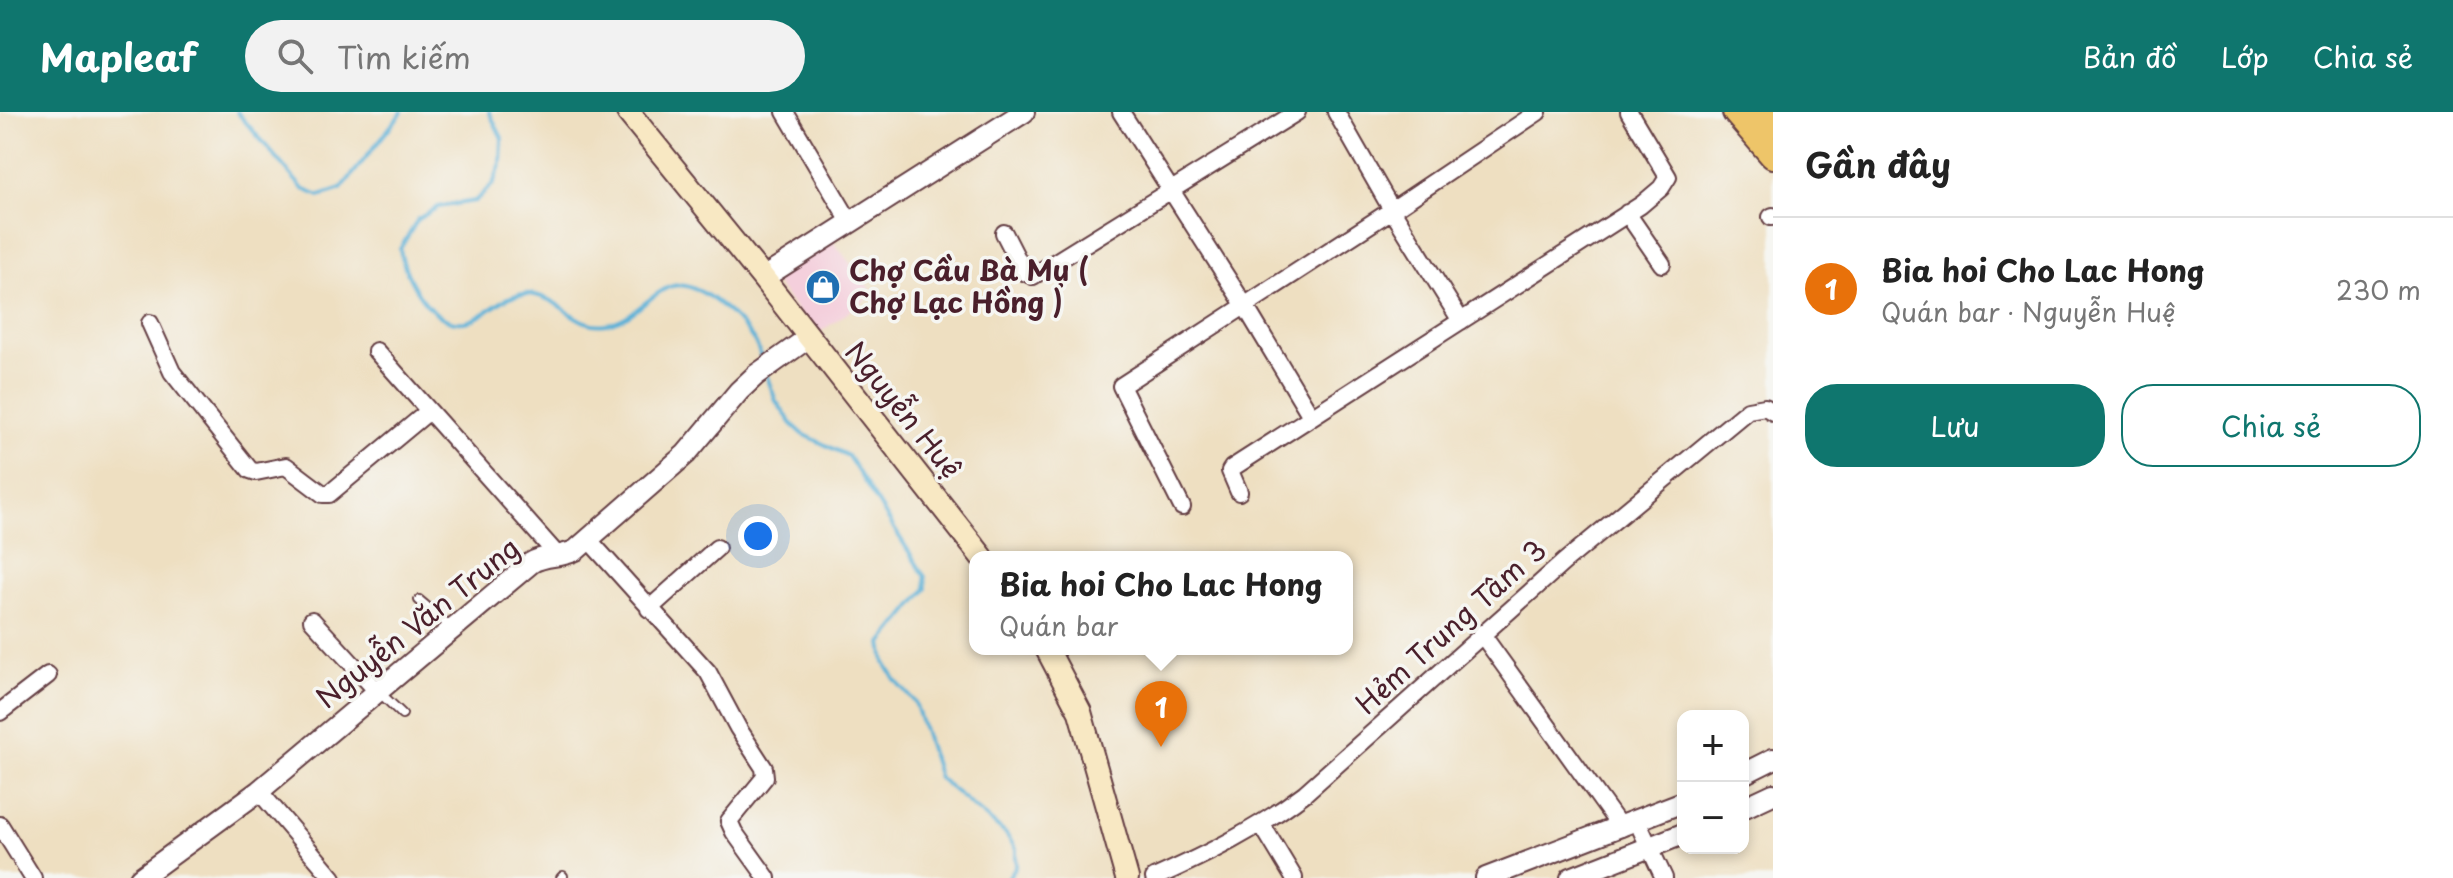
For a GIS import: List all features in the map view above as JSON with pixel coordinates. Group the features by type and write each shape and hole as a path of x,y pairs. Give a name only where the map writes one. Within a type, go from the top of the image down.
{"main road":[{"name":"Nguyễn Huệ","path":"628,112 977,551"},
{"path":"1736,112 1773,155"},
{"path":"1763,112 1773,124"},
{"path":"1050,655 1080,712 1127,878"}],"street":[{"path":"785,112 850,222"},
{"path":"763,278 1024,112"},
{"path":"1121,112 1311,416"},
{"path":"1004,233 1024,272 1033,276 1297,112"},
{"path":"1336,112 1461,321"},
{"path":"1182,507 1121,386 1538,112"},
{"path":"1239,492 1230,471 1232,468 1661,188 1668,177 1629,112"},
{"path":"1627,213 1662,264"},
{"path":"150,323 172,372 250,470 256,472 286,466 323,494 329,494 429,411"},
{"name":"Nguyễn Văn Trung","path":"140,878 259,791 536,559 559,557 576,550 686,454 756,375 808,338"},
{"path":"376,351 559,557"},
{"name":"Hẻm Trung Tâm 3","path":"1154,878 1235,841 1305,793 1481,633 1748,410 1765,407 1773,412"},
{"path":"588,539 708,672 748,747 764,768 765,777 729,821 767,878"},
{"path":"649,609 717,548"},
{"path":"312,620 377,691"},
{"path":"1481,633 1650,848 1664,878"},
{"path":"0,712 48,675"},
{"path":"1749,771 1773,759"},
{"path":"259,791 333,878"},
{"path":"1749,805 1773,794"},
{"path":"1486,878 1677,804"},
{"path":"0,825 33,878"},
{"path":"1262,825 1294,878"},
{"path":"1571,878 1677,837"}],"lane":[{"path":"419,600 452,629"},
{"path":"377,691 402,714"}],"shaded area":[{"name":"Chợ Cầu Bà Mụ ( Chợ Lạc Hồng )","path":"832,240 874,294 816,335 772,279"}],"waterway":[{"path":"237,112 303,189 320,196 341,189 402,112"},
{"path":"489,112 502,138 501,163 493,184 475,201 438,207 418,219 400,249 414,287 432,310 456,322 469,321 507,299 525,294 554,302 586,322 606,324 624,318 669,287 680,285 705,294 730,313 756,344 762,362"},
{"path":"766,374 776,401 792,424 803,434 848,456 925,577 926,589 882,643 885,663 915,702 939,778 1006,834 1016,849 1016,866 1008,878"}],"place":[{"name":"Chợ Cầu Bà Mụ ( Chợ Lạc Hồng )","path":"823,287"},
{"name":"Bia hoi Cho Lac Hong","path":"1161,747"}]}
